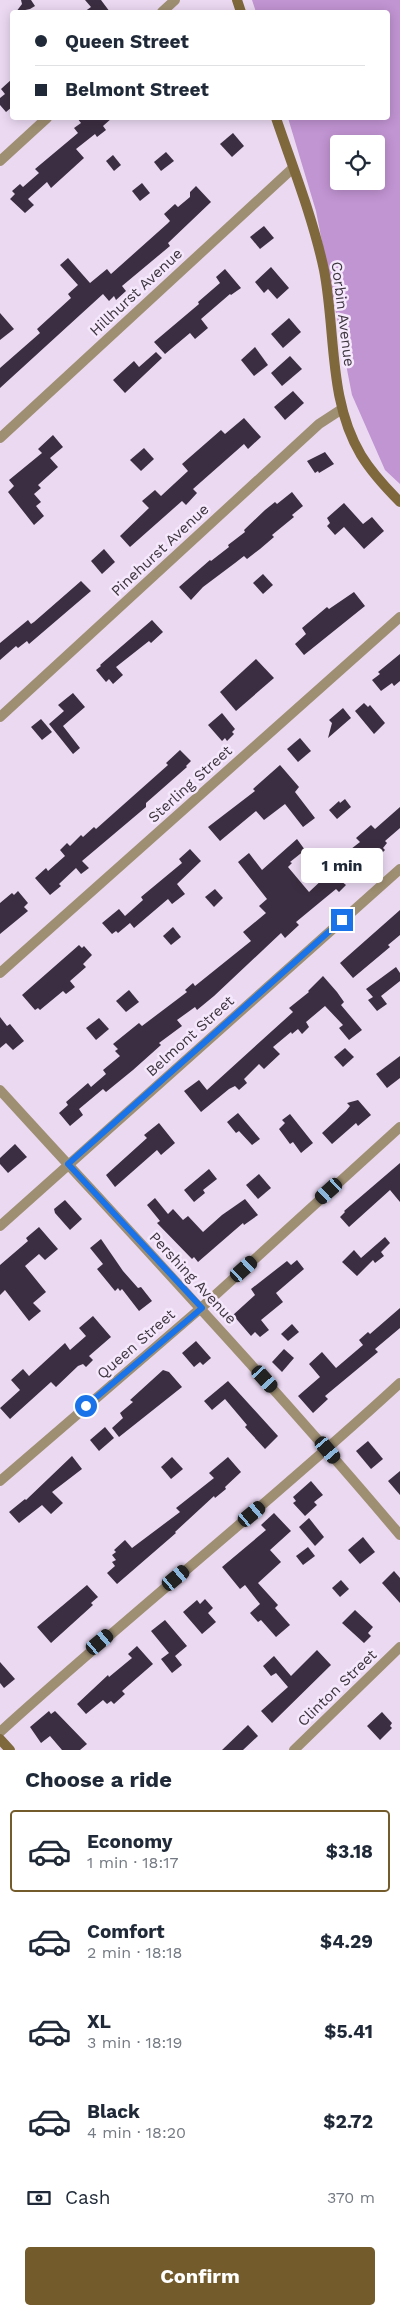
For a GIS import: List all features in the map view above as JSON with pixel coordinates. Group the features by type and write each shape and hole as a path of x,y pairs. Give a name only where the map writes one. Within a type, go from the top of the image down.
{"main road":[{"name":"Corbin Avenue","path":"277,120 309,213 324,269 332,323 336,384 342,409 361,455 383,484 400,502"},
{"path":"0,1739 10,1750"}],"street":[{"path":"164,10 175,0"},
{"path":"0,161 45,120"},
{"name":"Hillhurst Avenue","path":"0,438 293,168"},
{"name":"Pinehurst Avenue","path":"0,717 319,424 342,409"},
{"name":"Sterling Street","path":"0,973 400,617"},
{"name":"Belmont Street","path":"0,1226 400,869"},
{"name":"Pershing Avenue","path":"0,1090 202,1308 328,1450 400,1535"},
{"name":"Queen Street","path":"0,1481 202,1308 400,1127"},
{"path":"0,1732 85,1655 328,1450 400,1383"},
{"name":"Clinton Street","path":"294,1750 400,1647"}],"shaded area":[{"path":"252,0 400,0 400,484 385,470 352,395 316,211 289,120 390,120 390,10 255,10"}],"building":[{"path":"21,0 31,0 35,6 30,9 18,10 22,4"},
{"path":"85,0 101,0 108,10 87,10 91,7"},
{"path":"10,81 10,109 6,112 0,105 0,98 5,94 1,89"},
{"path":"79,120 110,120 103,126 106,130 97,137 95,134 76,149 84,158 51,188 47,182 28,199 34,205 25,213 10,199 15,194 12,191 20,184 23,187 39,173 35,169 78,133 74,128 81,123"},
{"path":"233,133 244,146 232,157 220,144"},
{"path":"166,152 174,161 161,171 154,162"},
{"path":"113,155 121,165 114,171 106,161"},
{"path":"142,183 150,193 140,201 132,191"},
{"path":"196,186 211,202 168,243 170,246 122,286 126,291 116,300 114,296 109,301 103,294 0,388 0,368 40,333 37,329 71,298 68,294 78,285 60,265 68,258 90,283 107,269 111,274 170,221 164,214 175,204 178,207 190,197 190,192"},
{"path":"264,226 274,238 260,249 250,237"},
{"path":"271,267 289,288 277,299 268,289 264,293 255,282"},
{"path":"225,269 241,288 230,294 201,319 208,328 195,339 190,333 165,354 154,342 199,304 198,302 220,283 216,277"},
{"path":"0,313 14,329 0,340"},
{"path":"289,318 301,332 283,348 271,334"},
{"path":"255,347 268,365 254,376 241,360"},
{"path":"156,352 162,358 125,393 113,380 134,361 139,367"},
{"path":"290,356 302,369 282,386 271,373"},
{"path":"293,391 304,403 285,420 274,407"},
{"path":"244,418 261,437 248,449 244,444 193,489 197,493 186,505 182,501 130,547 120,536 149,508 142,501 155,490 161,496 188,471 182,464 221,430 225,434"},
{"path":"53,435 63,447 50,458 58,467 38,485 41,488 34,494 41,502 36,506 44,516 34,525 8,492 14,486 9,480 42,453 38,449"},
{"path":"144,448 154,459 141,471 130,460"},
{"path":"325,452 334,464 319,473 318,471 315,473 307,461"},
{"path":"292,492 303,506 292,515 294,517 272,535 274,537 260,549 247,559 244,556 203,587 191,600 179,587 210,560 229,547 228,545 245,532 244,530 265,510 275,502 277,504"},
{"path":"344,503 363,524 372,517 384,531 364,549 344,527 335,535 327,526 330,523 327,518"},
{"path":"104,549 115,562 102,574 91,561"},
{"path":"263,574 273,585 263,594 253,583"},
{"path":"81,581 91,591 29,644 27,641 18,648 16,646 0,660 0,643 28,620 31,624 34,622"},
{"path":"354,592 365,606 304,655 295,644 306,634 302,628 327,607 329,609"},
{"path":"152,620 163,632 151,643 149,641 116,667 123,675 113,684 109,679 106,682 96,670"},
{"path":"400,654 400,681 394,686 392,683 381,691 372,680 380,674 378,672"},
{"path":"256,659 274,678 236,711 220,692"},
{"path":"73,693 85,707 63,726 80,748 73,754 49,724 64,711 58,705"},
{"path":"364,703 368,707 370,705 385,723 374,734 355,711"},
{"path":"343,708 351,718 328,738 332,723 329,720"},
{"path":"222,713 235,729 232,732 234,734 227,741 225,738 222,741 208,725"},
{"path":"41,719 52,732 42,740 31,727"},
{"path":"300,738 311,751 298,762 287,749"},
{"path":"180,750 191,761 187,767 146,803 146,807 82,861 89,868 81,874 76,868 59,884 61,886 50,895 35,878 46,868 48,871 65,856 60,850 67,843 70,846 81,835 83,837 94,827 96,829 168,765 166,763"},
{"path":"280,765 299,787 295,792 315,818 303,827 285,804 264,820 256,811 220,841 208,827 255,791 253,789"},
{"path":"345,799 351,807 337,819 329,810 339,801 340,803"},
{"path":"400,807 400,828 385,841 387,843 383,848 385,850 378,857 375,853 341,881 346,885 339,892 336,889 296,922 299,925 285,938 281,933 214,996 197,1010 195,1007 177,1020 182,1026 159,1043 161,1045 106,1092 103,1089 79,1109 83,1115 70,1126 59,1113 68,1105 66,1102 88,1083 91,1087 106,1074 103,1070 120,1056 115,1051 118,1049 113,1044 139,1023 142,1026 187,992 185,990 193,983 195,986 251,941 243,932 266,913 259,906 267,899 238,862 249,853 262,870 297,839 305,850 290,862 292,863 288,867 309,892 340,863 337,860 360,842 356,838 371,825 375,829"},
{"path":"190,849 201,861 177,884 185,894 172,904 168,899 134,928 130,923 118,933 116,931 112,934 102,923 119,909 125,916 143,900 141,897 182,863 179,859"},
{"path":"215,889 223,898 214,907 205,897"},
{"path":"18,891 28,903 24,907 28,911 0,934 0,903 12,893 14,895"},
{"path":"400,910 400,935 388,945 390,947 353,978 340,963"},
{"path":"173,927 181,937 171,945 163,936"},
{"path":"79,945 82,948 84,946 92,955 83,964 86,967 70,981 75,987 66,994 63,991 40,1010 38,1008 35,1010 22,995"},
{"path":"396,967 400,973 400,981 381,996 387,1004 377,1011 368,1000 373,997 366,989"},
{"path":"323,976 344,1002 341,1005 362,1030 349,1040 339,1028 343,1025 325,1006 306,1022 309,1027 302,1034 298,1029 292,1034 291,1032 273,1047 280,1054 264,1069 259,1064 244,1079 247,1083 239,1090 235,1086 229,1089 201,1112 184,1091 199,1080 207,1090 293,1012 289,1008 309,992"},
{"path":"129,990 139,1002 126,1012 116,1001"},
{"path":"0,1017 7,1026 10,1024 24,1041 13,1050 6,1043 0,1048"},
{"path":"99,1018 109,1029 96,1040 86,1028"},
{"path":"345,1048 354,1057 343,1067 334,1057"},
{"path":"400,1056 400,1078 387,1088 376,1074"},
{"path":"358,1100 371,1115 358,1126 356,1123 332,1144 322,1133 346,1111 350,1106 347,1103"},
{"path":"238,1113 260,1139 252,1145 239,1131 236,1133 227,1122"},
{"path":"290,1114 313,1143 301,1153 293,1142 290,1144 279,1129 285,1123 282,1120"},
{"path":"159,1123 175,1143 161,1155 157,1150 115,1187 106,1175 147,1138 144,1135"},
{"path":"15,1144 27,1157 8,1173 0,1164 0,1158"},
{"path":"400,1163 400,1202 390,1190 349,1227 340,1217 344,1211"},
{"path":"209,1169 217,1179 203,1190 205,1193 194,1202 184,1190"},
{"path":"259,1174 271,1188 258,1199 246,1185"},
{"path":"155,1198 168,1214 173,1209 183,1220 188,1216 203,1232 222,1215 245,1199 258,1215 244,1225 243,1223 198,1262 194,1257 192,1259 157,1223 160,1221 147,1205"},
{"path":"65,1200 82,1219 70,1230 55,1213 54,1209"},
{"path":"39,1227 58,1249 45,1260 39,1254 25,1266 46,1292 33,1303 41,1311 29,1321 5,1290 0,1295 0,1265 28,1241 26,1238"},
{"path":"385,1237 390,1243 381,1252 384,1256 375,1263 373,1260 357,1276 342,1262 354,1250 361,1258"},
{"path":"101,1239 123,1271 138,1288 141,1287 152,1301 139,1311 122,1289 120,1291 118,1288 115,1291 97,1269 103,1264 90,1248"},
{"path":"297,1260 304,1269 276,1293 283,1302 261,1320 269,1330 260,1337 255,1332 251,1336 233,1315 255,1295 251,1289 287,1261 291,1265"},
{"path":"400,1308 400,1328 375,1349 378,1352 325,1396 328,1399 313,1413 298,1396 320,1377 309,1364 322,1352 336,1368 363,1345 359,1340 368,1332 370,1334"},
{"path":"93,1316 111,1337 89,1356 93,1360 86,1367 83,1364 78,1366 56,1387 51,1382 10,1419 0,1408 20,1390 11,1380 23,1369 29,1376 65,1343 70,1350 86,1336 79,1328"},
{"path":"292,1324 299,1332 288,1341 281,1334"},
{"path":"196,1341 211,1358 203,1365 200,1362 194,1367 182,1353"},
{"path":"284,1349 294,1358 282,1372 272,1362"},
{"path":"163,1370 169,1372 182,1387 119,1437 112,1428 123,1418 120,1413 133,1402 130,1400"},
{"path":"228,1381 278,1436 265,1449 245,1427 247,1425 225,1399 212,1410 204,1401"},
{"path":"105,1427 114,1438 99,1451 90,1440"},
{"path":"368,1441 383,1459 371,1469 356,1451"},
{"path":"72,1456 82,1469 52,1492 63,1503 51,1514 42,1505 19,1523 9,1512 26,1500"},
{"path":"172,1457 183,1469 171,1479 161,1467"},
{"path":"228,1457 241,1472 225,1487 226,1489 215,1498 214,1496 176,1533 117,1584 107,1573 115,1566 112,1562 116,1560 112,1555 116,1552 114,1550 125,1540 132,1548 180,1512 176,1508 214,1478 209,1473"},
{"path":"400,1471 400,1495 388,1481"},
{"path":"311,1481 323,1495 314,1502 317,1505 305,1516 293,1503 296,1501 293,1497"},
{"path":"274,1513 291,1531 270,1550 281,1562 258,1583 278,1605 275,1608 290,1625 276,1637 261,1620 258,1622 250,1613 260,1604 245,1585 240,1589 222,1567 266,1530 261,1525"},
{"path":"309,1518 324,1537 315,1546 299,1527"},
{"path":"363,1537 375,1552 360,1564 348,1550"},
{"path":"308,1547 315,1556 303,1565 296,1556"},
{"path":"394,1571 400,1578 400,1603 382,1583"},
{"path":"341,1580 349,1589 340,1597 332,1588"},
{"path":"87,1585 98,1597 91,1603 93,1605 51,1643 37,1627"},
{"path":"205,1599 213,1608 208,1613 216,1622 202,1634 183,1612 197,1600 200,1604"},
{"path":"355,1610 373,1627 368,1633 371,1636 364,1643 342,1623"},
{"path":"165,1620 187,1646 175,1656 182,1665 172,1673 161,1659 169,1653 151,1631"},
{"path":"137,1646 153,1664 122,1691 125,1694 114,1704 111,1701 107,1704 103,1700 86,1714 77,1704 108,1675 109,1677 132,1658 128,1654"},
{"path":"317,1650 331,1665 272,1723 261,1711 288,1687 276,1673 271,1676 263,1666 274,1656 291,1676"},
{"path":"0,1662 15,1679 4,1688 0,1683"},
{"path":"49,1711 51,1714 55,1711 87,1744 80,1750 62,1750 50,1736 41,1743 30,1727"},
{"path":"382,1712 392,1723 390,1726 392,1728 380,1740 367,1726"},
{"path":"248,1725 258,1736 243,1750 222,1750"}],"route":[{"path":"86,1406 202,1308 68,1164 342,920"}]}
